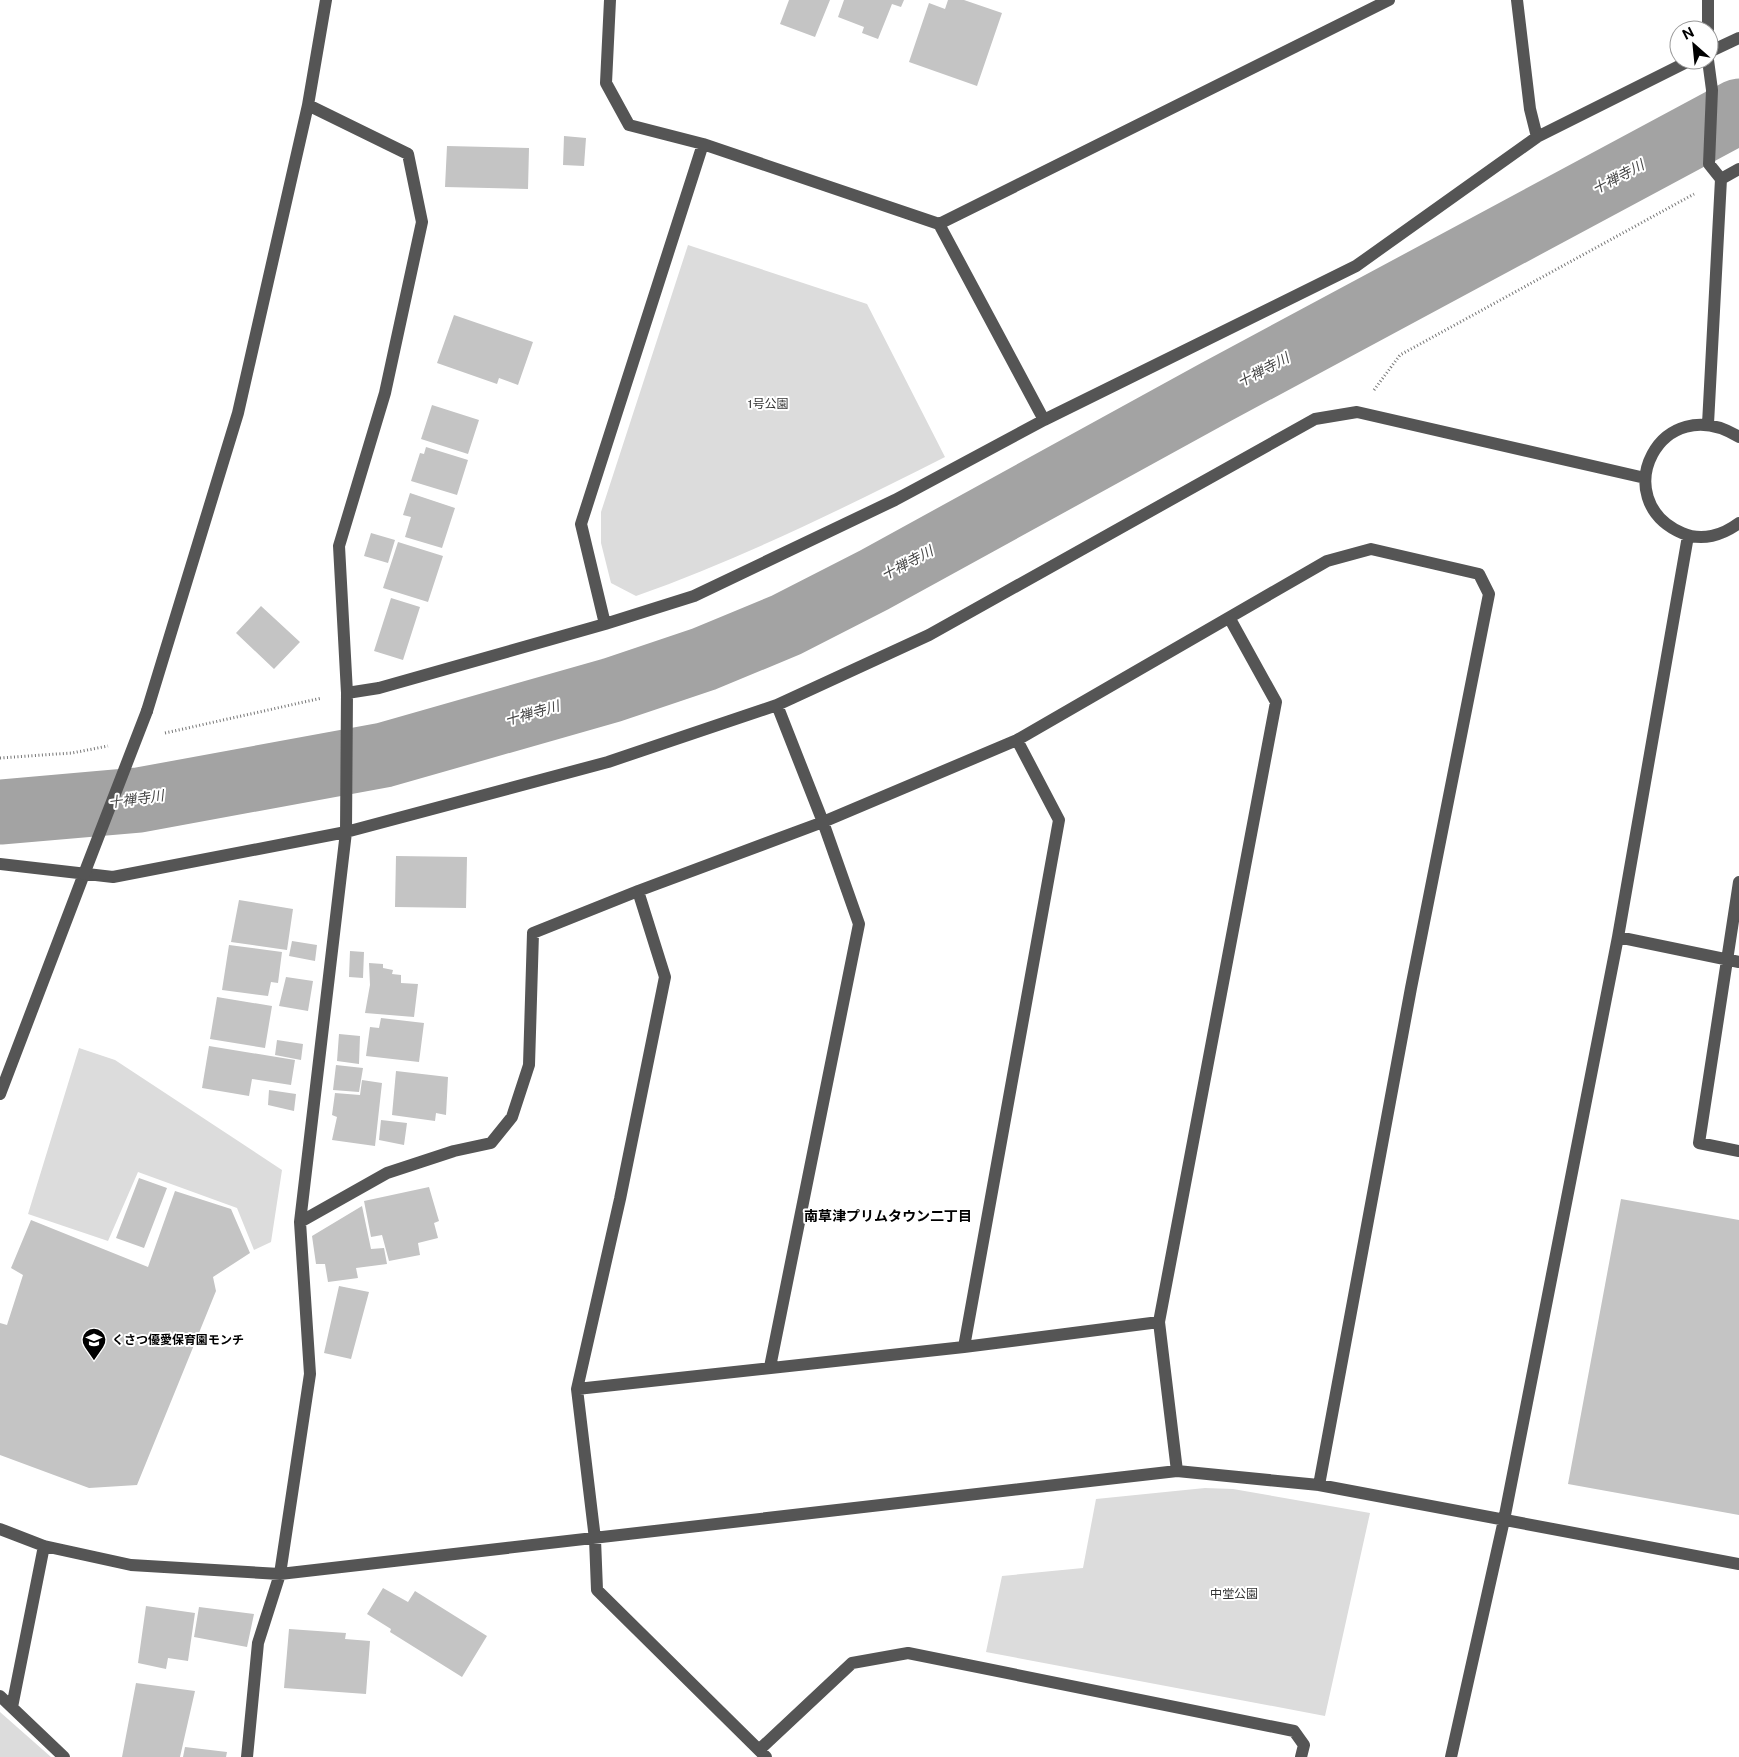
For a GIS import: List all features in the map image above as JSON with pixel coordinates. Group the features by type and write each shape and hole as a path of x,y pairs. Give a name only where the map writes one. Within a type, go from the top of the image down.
{"street":[{"path":"0,1094 146,711 238,413 308,105 326,0"},
{"path":"610,0 606,83 629,126 702,144 939,224 1044,420"},
{"path":"939,224 1389,0"},
{"path":"1517,0 1530,109 1537,137"},
{"path":"1708,0 1708,20"},
{"path":"1719,47 1739,38"},
{"path":"347,693 379,688 605,624 694,596 895,500 1044,420 1356,266 1537,137 1672,70"},
{"path":"1708,424 1720,179 1708,164 1712,90 1709,70"},
{"path":"247,1757 258,1643 280,1574 310,1374 300,1222 346,832 347,693 339,546 385,392 422,222 408,154 308,105"},
{"path":"605,624 582,524 702,144"},
{"path":"1720,179 1739,169"},
{"path":"0,864 112,877 346,832 608,762 777,705 929,635 1315,420 1357,412 1645,478"},
{"path":"1739,437 1725,429 1708,424 1690,425 1673,432 1659,444 1649,459 1645,478 1648,497 1656,514 1670,528 1688,536 1707,537 1726,532 1739,523"},
{"path":"1451,1757 1504,1520 1618,937 1688,536"},
{"path":"300,1222 388,1173 454,1151 491,1142 512,1117 528,1065 534,933 638,891 823,822 1017,740 1230,619 1327,561 1371,549 1479,574 1489,594 1409,998 1319,1485"},
{"path":"1177,1471 1159,1322 1276,702 1230,619"},
{"path":"770,1367 859,924 823,822 777,705"},
{"path":"964,1348 1059,820 1017,740"},
{"path":"1739,882 1733,960 1699,1143 1739,1151"},
{"path":"638,891 665,977 620,1199 577,1389 594,1539 597,1590 762,1753 852,1663 908,1653 1294,1731 1304,1745 1302,1757"},
{"path":"1618,937 1733,960"},
{"path":"577,1389 770,1367 964,1348 1159,1322"},
{"path":"0,1529 44,1546 130,1565 280,1574 1177,1471 1319,1485 1739,1564"},
{"path":"12,1707 44,1546"},
{"path":"0,1696 64,1757"}],"path":[{"path":"1357,412 1400,355 1720,179"},
{"path":"158,734 347,693"},
{"path":"0,758 72,753 110,745"}],"green space":[{"name":"1号公園","path":"688,245 867,304 945,457 754,549 636,596 611,583 601,543 601,512"},
{"path":"79,1048 115,1060 282,1170 271,1242 254,1250 237,1208 138,1172 108,1241 28,1214"},
{"name":"中堂公園","path":"1205,1488 1233,1489 1370,1513 1325,1716 986,1652 1002,1576 1083,1568 1096,1499"},
{"path":"0,1712 51,1757 0,1757"}],"building":[{"path":"789,0 830,0 815,37 780,24"},
{"path":"844,0 904,0 901,7 892,4 878,39 862,33 864,27 838,17"},
{"path":"948,0 964,0 1002,13 977,86 909,62 929,3 945,9"},
{"path":"564,136 586,138 584,166 563,165"},
{"path":"447,146 529,148 528,189 445,187"},
{"path":"454,315 533,342 518,385 499,378 497,384 437,363"},
{"path":"432,405 479,420 468,454 421,439"},
{"path":"426,447 468,460 457,495 411,481 420,453 424,454"},
{"path":"410,493 455,508 442,548 405,537 411,517 403,515"},
{"path":"371,533 395,540 388,563 364,556"},
{"path":"398,542 443,556 428,602 383,588"},
{"path":"391,598 420,607 403,660 374,651"},
{"path":"261,606 300,642 274,669 236,633"},
{"path":"396,856 467,857 466,908 395,907"},
{"path":"239,900 293,909 287,950 231,942"},
{"path":"292,941 317,945 315,961 289,956"},
{"path":"229,945 282,952 278,983 271,982 268,996 222,990"},
{"path":"350,951 364,952 363,978 349,977"},
{"path":"369,963 383,964 383,968 393,970 392,974 401,975 401,983 418,984 414,1017 365,1013 370,985"},
{"path":"286,977 313,981 308,1011 279,1006"},
{"path":"217,997 272,1006 265,1048 210,1039"},
{"path":"381,1018 424,1023 419,1062 366,1056 370,1027 379,1028"},
{"path":"339,1034 360,1036 359,1064 337,1061"},
{"path":"277,1040 303,1044 301,1060 275,1055"},
{"path":"209,1046 295,1060 291,1085 252,1079 249,1096 202,1088"},
{"path":"336,1065 363,1068 359,1092 333,1090"},
{"path":"396,1071 448,1077 446,1115 436,1113 435,1121 392,1115"},
{"path":"362,1080 382,1083 375,1146 332,1140 337,1117 332,1115 335,1093 360,1095"},
{"path":"269,1090 296,1094 294,1111 268,1105"},
{"path":"381,1120 407,1123 404,1145 379,1140"},
{"path":"139,1178 167,1188 144,1248 116,1238"},
{"path":"429,1187 439,1221 434,1223 438,1238 418,1243 420,1255 389,1261 382,1235 371,1237 364,1201"},
{"path":"175,1191 231,1209 250,1253 213,1277 216,1291 137,1485 89,1488 0,1455 0,1323 7,1325 23,1275 11,1268 31,1220 148,1267"},
{"path":"1621,1199 1739,1220 1739,1515 1568,1484"},
{"path":"362,1206 371,1249 384,1248 387,1264 356,1268 358,1278 328,1282 325,1264 316,1264 312,1236"},
{"path":"339,1286 369,1292 351,1359 324,1353"},
{"path":"383,1588 408,1602 415,1591 487,1636 462,1677 390,1632 391,1629 367,1614"},
{"path":"146,1606 195,1613 188,1661 168,1658 166,1669 138,1663"},
{"path":"199,1607 254,1614 247,1647 194,1637"},
{"path":"289,1629 346,1633 345,1639 370,1641 366,1694 284,1688"},
{"path":"136,1683 195,1691 180,1757 122,1757"},
{"path":"185,1747 227,1752 226,1757 183,1757"}],"waterway":[{"name":"十禅寺川","path":"0,812 139,800 384,755 612,690 704,659 786,625 874,580 1216,392 1739,111"}],"place":[{"name":"くさつ優愛保育園モンチ","path":"94,1361"}],"district":[{"name":"南草津プリムタウン二丁目","path":"888,1216"}]}
